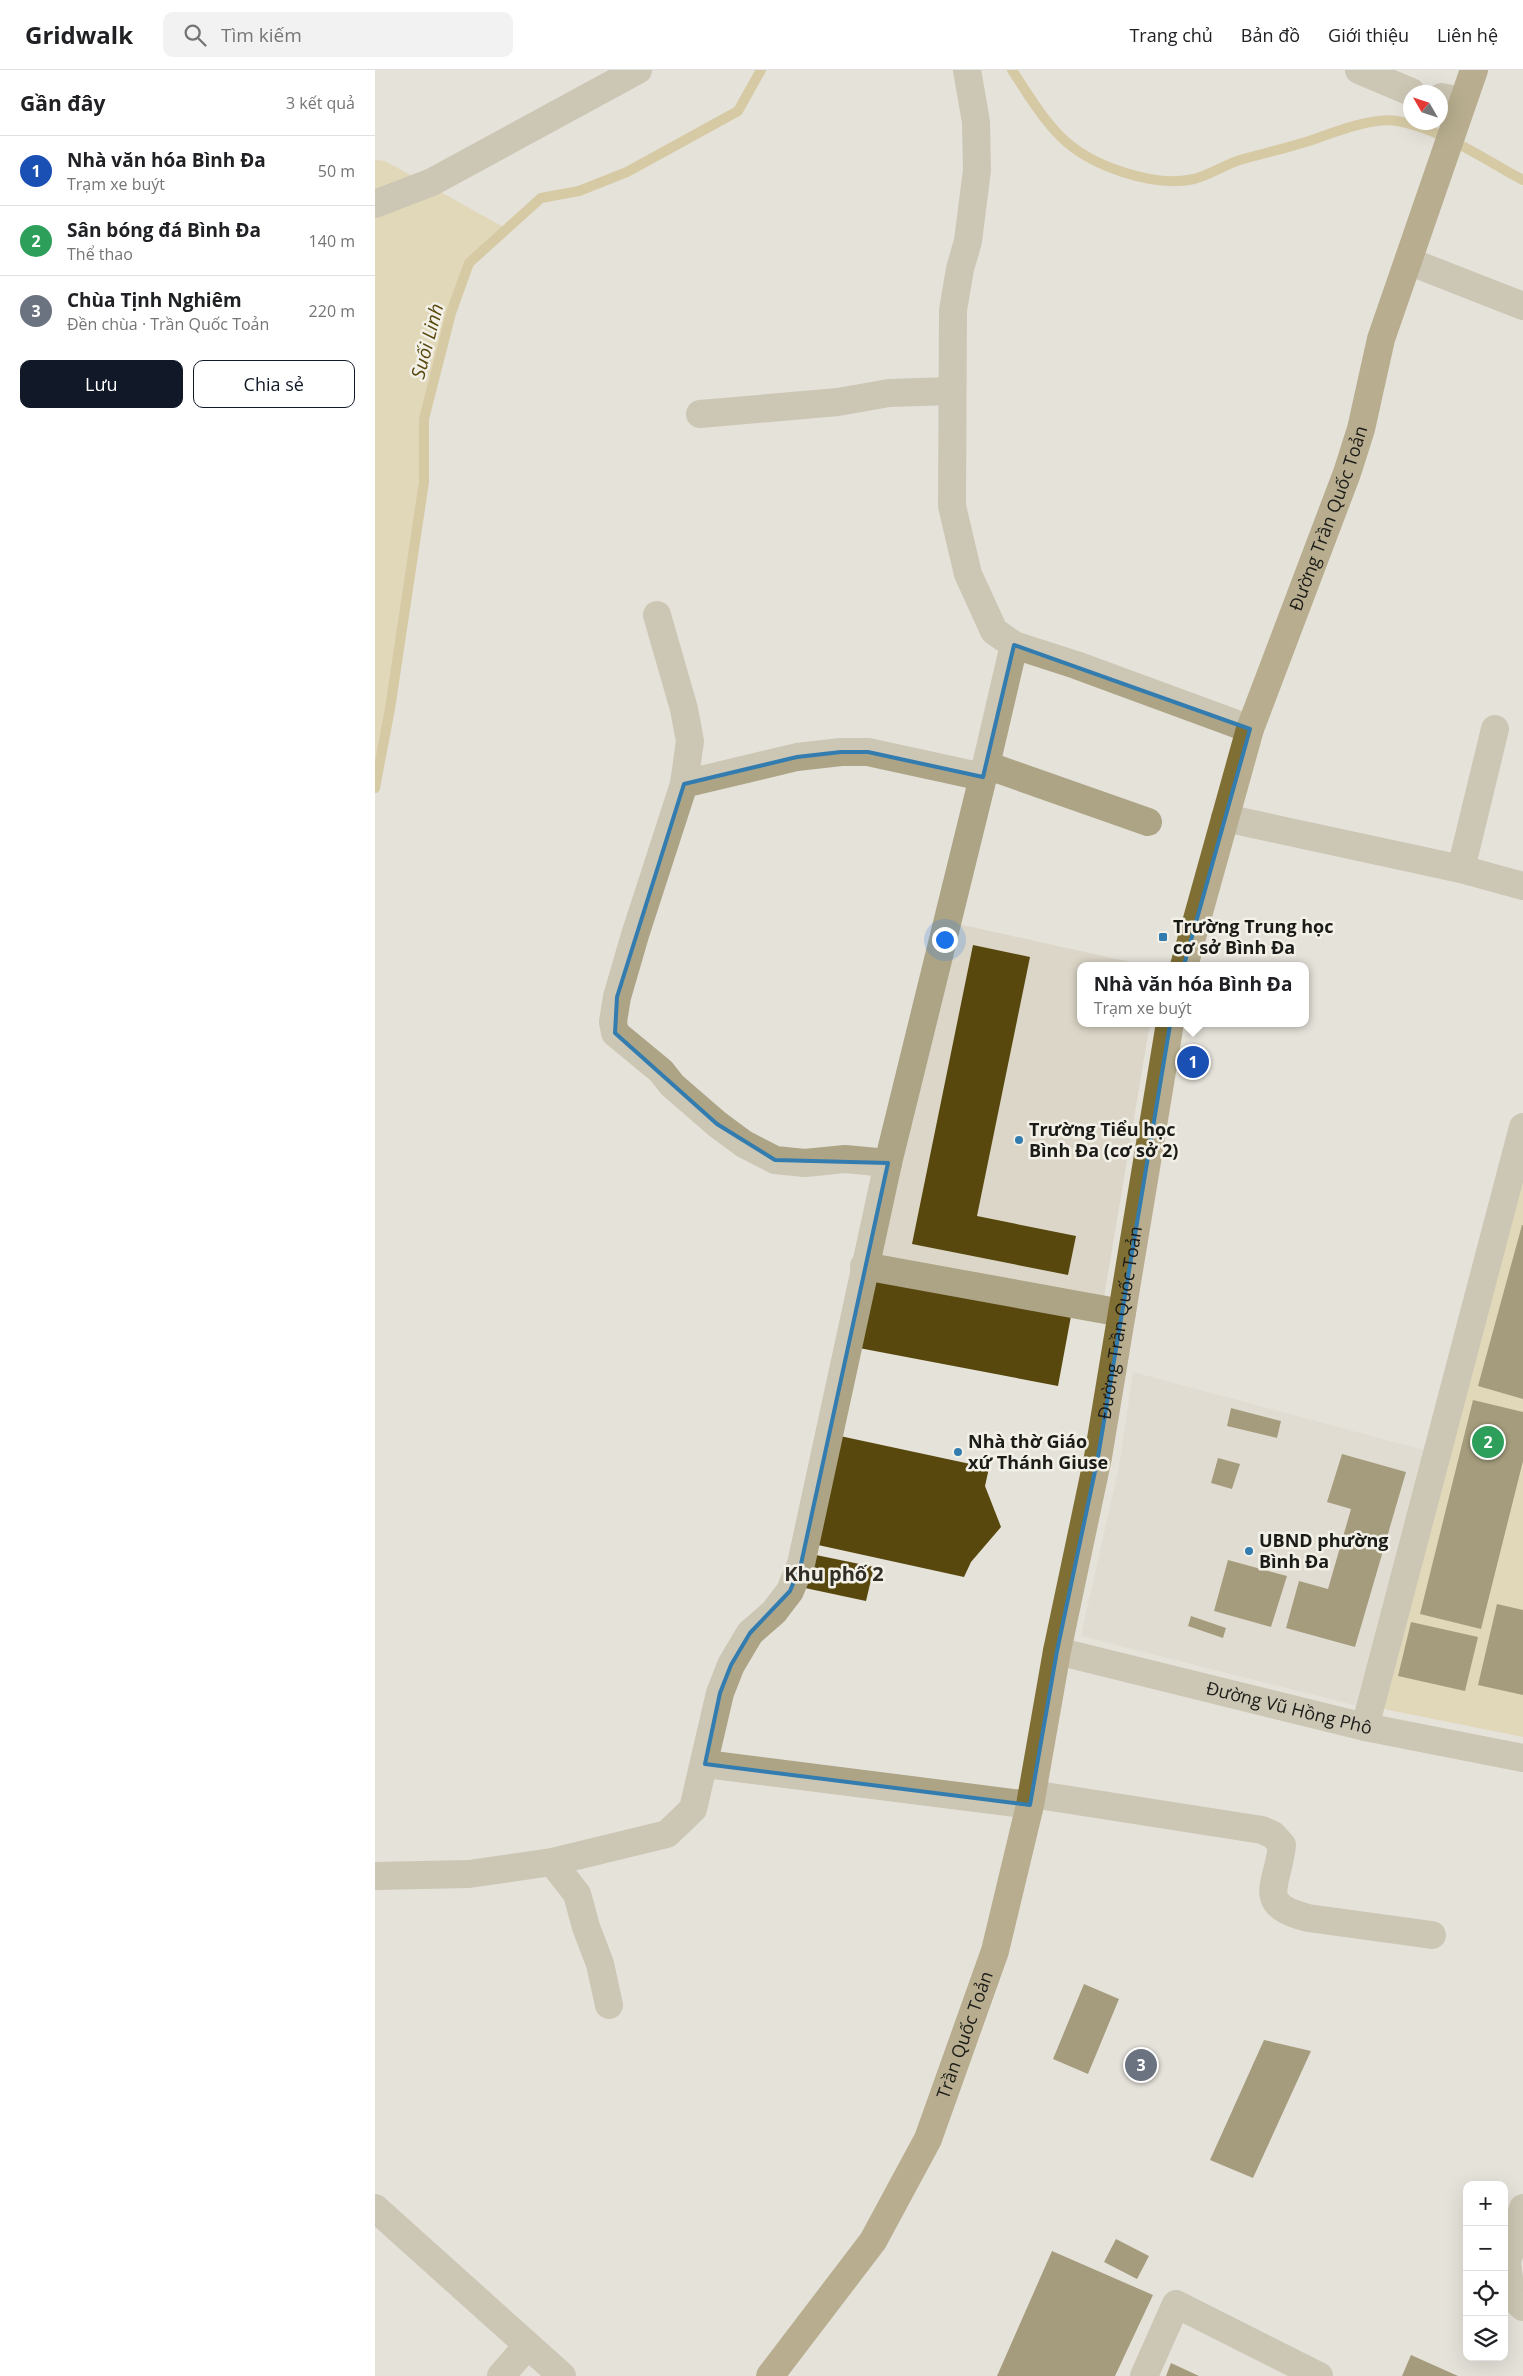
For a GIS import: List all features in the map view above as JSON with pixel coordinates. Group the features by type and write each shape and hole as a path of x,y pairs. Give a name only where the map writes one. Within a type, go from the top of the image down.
{"main road":[{"name":"Đường Trần Quốc Toản","path":"1185,962 1251,729 1347,473 1361,428 1381,339 1441,164 1454,106 1473,70"},
{"name":"Đường Trần Quốc Toản","path":"1057,1651 1098,1457 1169,1027"},
{"name":"Trần Quốc Toản","path":"770,2376 873,2241 928,2139 995,1951 1031,1799 1057,1651"}],"street":[{"path":"375,204 432,182 638,70"},
{"path":"967,70 976,122 977,170 968,241 960,269 953,310 951,391 952,506 967,574 994,631 1014,644 1251,729"},
{"path":"1359,70 1403,89"},
{"path":"1408,261 1523,306"},
{"path":"700,414 838,402 889,393 951,391"},
{"path":"657,614 684,709 691,742 684,784 617,997 613,1022 615,1033 661,1071 672,1085 717,1124 744,1144 775,1160 805,1163 845,1160 888,1163"},
{"path":"375,1876 469,1874 552,1862 667,1834 693,1809 720,1693 731,1665 750,1633 774,1612 790,1591 801,1564 864,1266 985,771 1014,644"},
{"path":"1461,869 1495,729"},
{"path":"684,784 797,757 841,752 868,752 985,771 1149,822"},
{"path":"1225,818 1461,869 1523,886"},
{"path":"1365,1726 1523,1127"},
{"path":"864,1266 1122,1313"},
{"name":"Đường Vũ Hồng Phô","path":"1057,1651 1365,1726 1523,1758"},
{"path":"705,1764 1031,1799 1262,1830 1273,1835 1282,1845 1281,1862 1272,1891 1276,1903 1290,1913 1308,1918 1432,1935"},
{"path":"552,1862 577,1894 586,1927 600,1964 609,2005"},
{"path":"375,2208 527,2346 563,2376"},
{"path":"1523,2208 1507,2262 1511,2295 1523,2307"},
{"path":"1143,2376 1176,2304 1319,2376"},
{"path":"501,2376 527,2346"}],"highlighted area":[{"path":"1014,645 1250,729 1174,1001 1098,1457 1057,1651 1030,1805 705,1764 720,1693 731,1665 750,1633 790,1591 801,1564 888,1163 775,1160 717,1124 615,1033 617,997 684,784 797,757 841,752 868,752 983,777"}],"shaded area":[{"path":"375,160 385,161 507,229 469,263 451,313 424,419 424,482 390,709 375,788"},
{"name":"Trường Tiểu học Bình Đa (cơ sở 2)","path":"958,924 1130,962 1077,962 1077,1027 1149,1027 1104,1297 880,1256"},
{"path":"1523,1175 1523,1737 1384,1709"},
{"name":"UBND phường Bình Đa","path":"1133,1372 1424,1450 1357,1706 1081,1636 1119,1466"}],"building":[{"path":"973,945 1030,957 977,1216 1076,1236 1068,1275 912,1244"},
{"path":"1523,1225 1523,1399 1478,1386"},
{"path":"873,1280 1071,1316 1058,1386 859,1348"},
{"path":"1473,1400 1523,1412 1523,1461 1481,1629 1420,1614"},
{"path":"1231,1408 1281,1421 1277,1438 1227,1426"},
{"path":"840,1436 989,1468 985,1486 1001,1527 971,1562 964,1577 818,1545"},
{"path":"1342,1454 1406,1472 1355,1647 1286,1628 1299,1581 1328,1589 1351,1509 1327,1502"},
{"path":"1218,1458 1240,1464 1232,1489 1211,1483"},
{"path":"816,1555 874,1567 866,1601 805,1588"},
{"path":"1228,1560 1287,1576 1271,1627 1214,1611"},
{"path":"1497,1604 1523,1610 1523,1695 1478,1685"},
{"path":"1191,1616 1226,1628 1223,1638 1188,1626"},
{"path":"1411,1622 1478,1637 1465,1691 1398,1676"},
{"path":"1084,1984 1119,1999 1088,2074 1053,2059"},
{"path":"1264,2040 1311,2051 1253,2178 1210,2160"},
{"path":"1116,2239 1149,2256 1137,2279 1104,2262"},
{"path":"1052,2251 1153,2295 1115,2376 997,2376"},
{"path":"1411,2355 1458,2376 1402,2376"},
{"path":"1171,2363 1199,2376 1166,2376"}],"waterway":[{"name":"Suối Linh","path":"375,788 390,709 424,482 424,419 451,313 469,263 541,198 579,191 627,172 738,111 761,70"},
{"path":"1012,70 1047,122 1073,148 1105,165 1142,177 1178,181 1194,179 1240,160 1303,143 1354,126 1387,120 1413,125 1446,137 1523,180"}],"place":[{"name":"Trường Trung học cơ sở Bình Đa","path":"1163,937"},
{"name":"Nhà văn hóa Bình Đa","path":"1193,1062"},
{"name":"Trường Tiểu học Bình Đa (cơ sở 2)","path":"1019,1140"},
{"name":"Sân bóng đá Bình Đa","path":"1488,1442"},
{"name":"Nhà thờ Giáo xứ Thánh Giuse","path":"958,1452"},
{"name":"UBND phường Bình Đa","path":"1249,1551"},
{"name":"Chùa Tịnh Nghiêm","path":"1141,2065"}],"district":[{"name":"Khu phố 2","path":"834,1574"}]}
